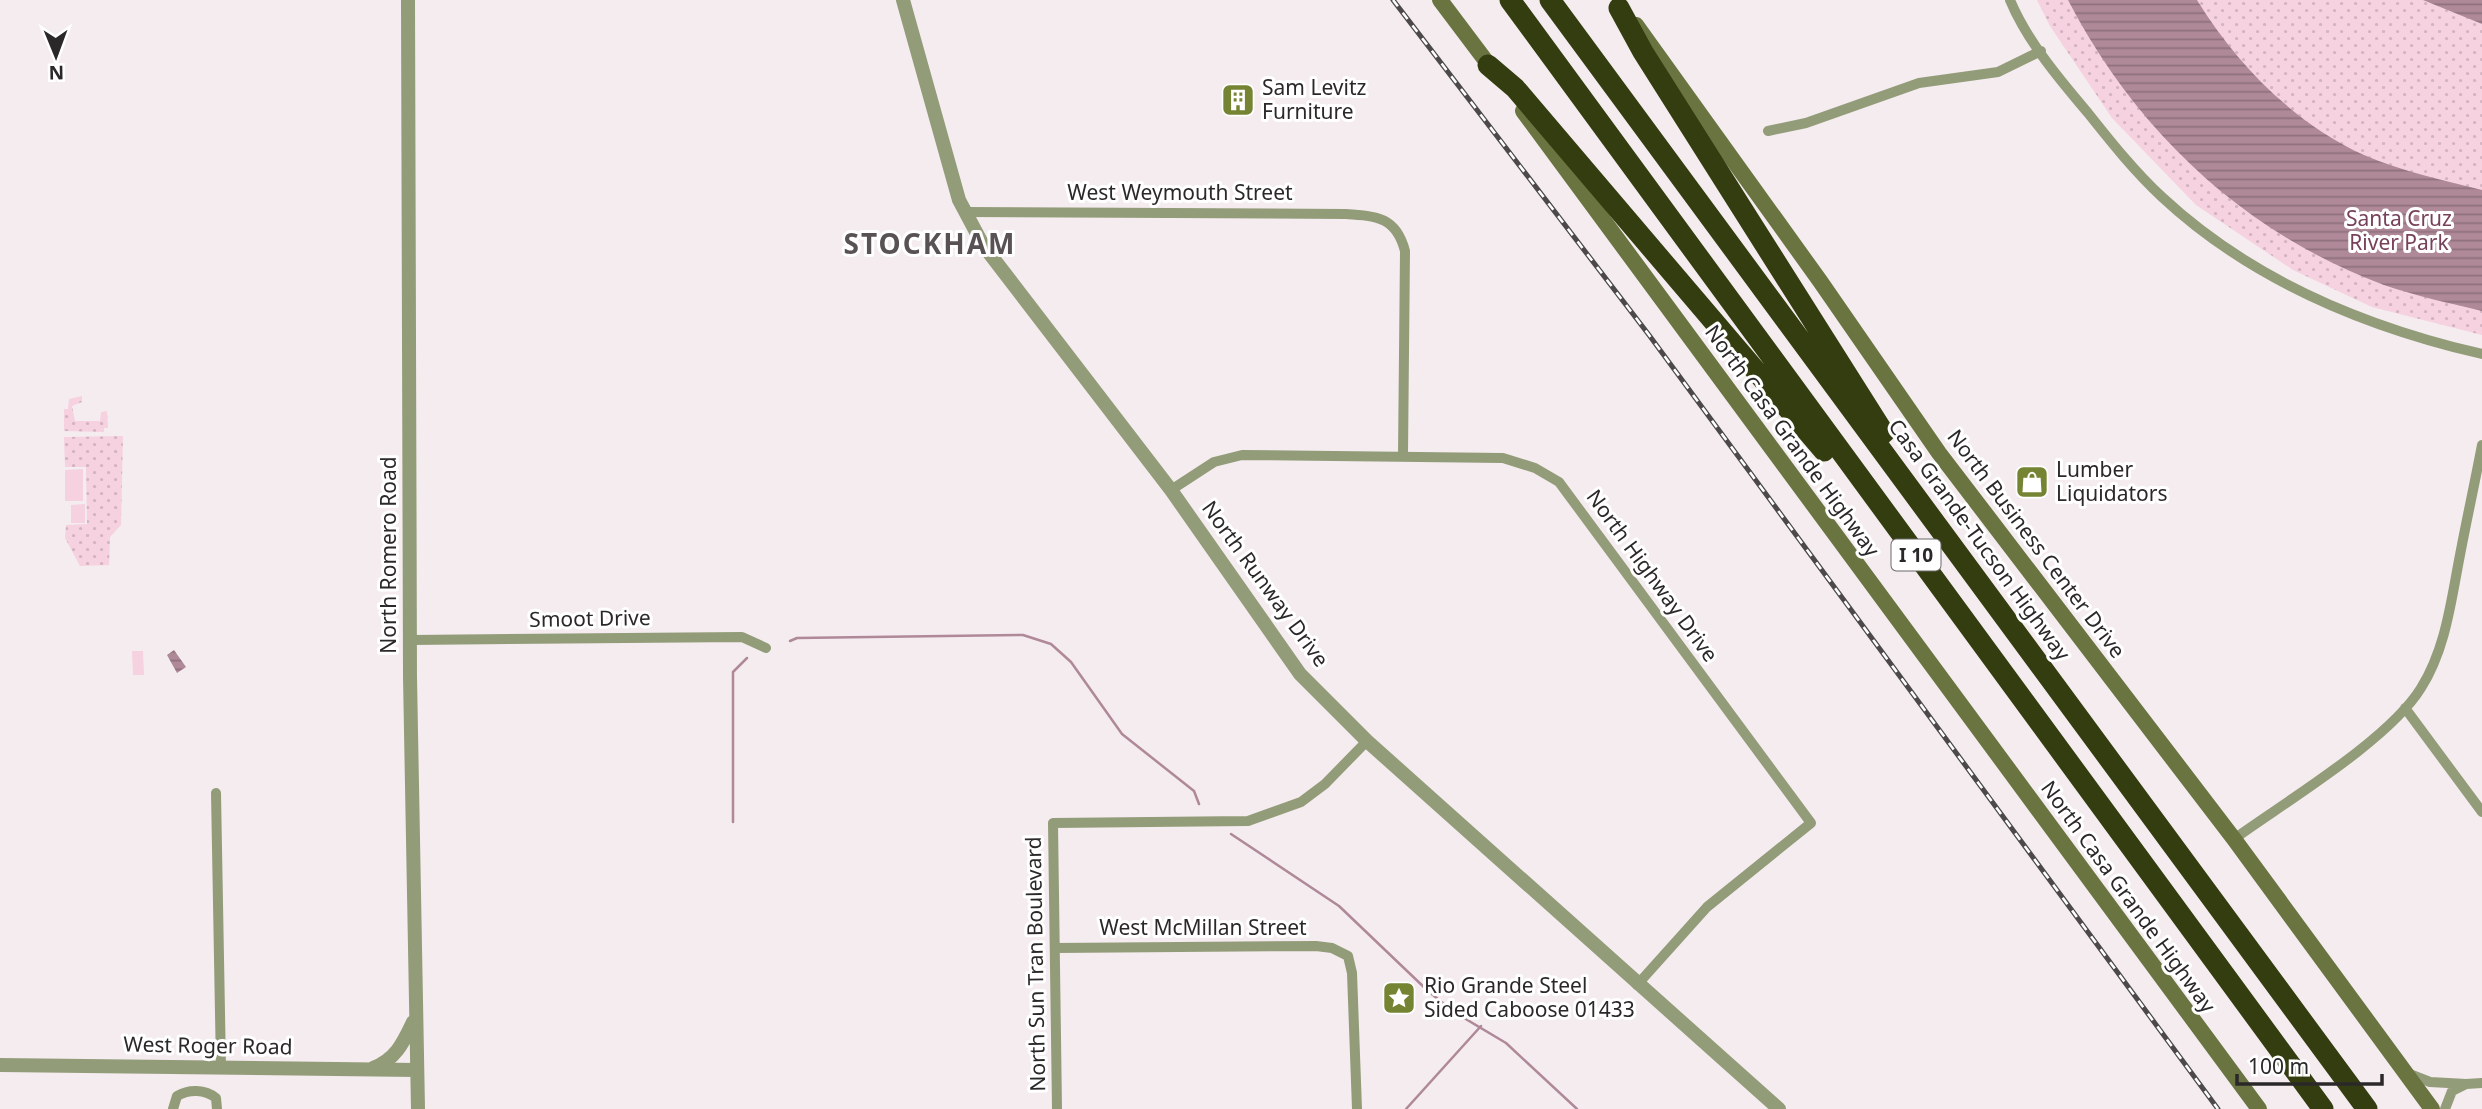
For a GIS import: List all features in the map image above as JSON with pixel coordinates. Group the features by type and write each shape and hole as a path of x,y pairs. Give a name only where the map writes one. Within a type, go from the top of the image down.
{"highway":[{"name":"I 10","path":"1510,0 2323,1109"},
{"name":"Casa Grande-Tucson Highway","path":"1550,0 2367,1109"},
{"path":"1616,4 1643,52 1875,416 1946,536"},
{"path":"1488,65 1515,88 1924,567"}],"main road":[{"name":"North Casa Grande Highway","path":"1440,0 2259,1109"},
{"name":"North Business Center Drive","path":"1616,4 1648,39 1939,453 2234,839 2432,1109"}],"street":[{"name":"North Romero Road","path":"408,0 411,640 418,1109"},
{"name":"North Runway Drive","path":"904,0 959,200 983,244 1171,490 1300,674 1367,740 1637,985 1671,1011 1779,1109"},
{"path":"2010,0 2071,93 2161,196 2208,236 2309,298 2436,343 2482,354"},
{"path":"1768,131 1806,122 1919,83 1998,72 2041,51"},
{"name":"West Weymouth Street","path":"966,212 1345,214 1368,215 1391,224 1401,236 1405,251 1403,455"},
{"path":"2234,839 2356,752 2405,708 2420,689 2440,650 2482,445"},
{"name":"North Highway Drive","path":"1171,490 1214,462 1242,455 1403,455 1515,459 1559,482 1811,823 1707,907 1637,985"},
{"name":"Smoot Drive","path":"411,640 742,637 766,648"},
{"path":"2405,708 2482,812"},
{"name":"North Sun Tran Boulevard","path":"1056,1109 1053,823 1248,821 1301,802 1325,784 1367,740"},
{"path":"216,793 221,1068"},
{"name":"West McMillan Street","path":"1055,948 1316,946 1332,948 1348,956 1352,973 1357,1109"},
{"path":"370,1069 391,1059 399,1051 415,1017"},
{"name":"West Roger Road","path":"0,1065 416,1070"},
{"path":"2405,1072 2430,1082 2482,1083"},
{"path":"2445,1109 2452,1091 2466,1084"},
{"path":"173,1109 177,1096 185,1091 202,1091 216,1098 217,1109"}],"green space":[{"name":"Santa Cruz River Park","path":"2037,0 2482,0 2482,335 2372,307 2293,270 2196,205 2112,118 2050,26"},
{"path":"82,396 82,402 72,406 75,421 100,421 101,412 107,411 108,428 104,428 104,432 64,431 64,409 68,409 69,399"},
{"path":"123,436 121,525 110,537 109,565 80,566 65,538 66,525 87,524 86,467 65,467 64,437"},
{"path":"83,469 83,501 65,501 65,470"},
{"path":"85,504 85,523 71,523 71,505"},
{"path":"132,651 143,651 144,675 133,675"}],"shaded area":[{"name":"Santa Cruz River Park","path":"2068,0 2197,0 2249,69 2269,90 2314,127 2378,161 2482,190 2482,311 2384,285 2333,263 2285,237 2240,207 2199,172 2161,134 2126,92 2095,48"},
{"path":"2423,0 2482,0 2482,24"},
{"path":"174,650 186,667 177,673 167,655"}],"waterway":[{"path":"790,641 797,638 1023,635 1051,644 1071,662 1122,734 1194,791 1199,804"},
{"path":"733,822 733,672 747,658"},
{"path":"1231,834 1339,906 1428,991 1454,1012 1506,1043 1577,1109"},
{"path":"1406,1109 1481,1026"}],"railway":[{"path":"1393,0 1649,335 2218,1109"},
{"path":"1393,993 1405,1004"}],"place":[{"name":"Sam Levitz Furniture","path":"1238,100"},
{"name":"Lumber Liquidators","path":"2032,482"},
{"name":"Rio Grande Steel Sided Caboose 01433","path":"1399,998"}],"district":[{"name":"STOCKHAM","path":"930,244"}]}
